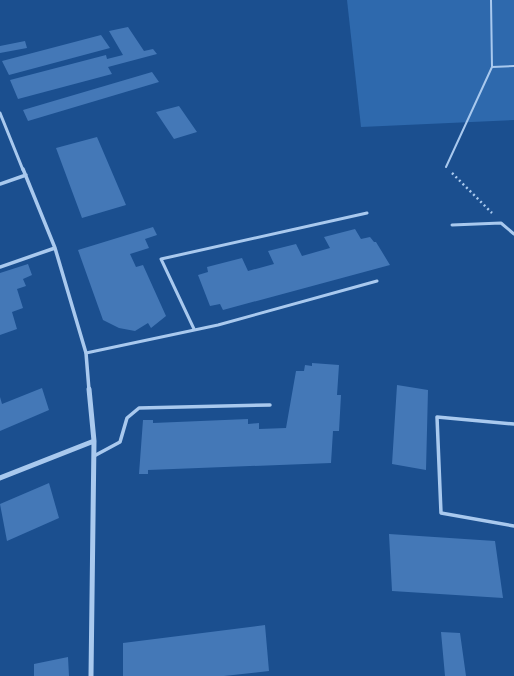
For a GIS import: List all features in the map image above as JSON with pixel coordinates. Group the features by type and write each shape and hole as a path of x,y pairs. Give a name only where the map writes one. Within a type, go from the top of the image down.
{"street":[{"path":"0,113 55,248 86,352 94,440 90,676"},
{"path":"0,184 26,175"},
{"path":"0,267 55,248"},
{"path":"0,478 94,440"}],"lane":[{"path":"446,167 492,67 491,0"},
{"path":"492,67 514,66"},
{"path":"194,329 162,259 367,214"},
{"path":"452,226 501,223 514,234"},
{"path":"86,352 218,325 377,281"},
{"path":"94,456 120,442 126,416 132,411 140,408 270,405"},
{"path":"514,424 438,417 441,513 514,526"}],"path":[{"path":"446,167 501,223"}],"shaded area":[{"path":"347,0 514,0 514,120 361,127"}],"building":[{"path":"128,27 144,51 153,49 157,54 108,67 112,74 18,99 10,80 106,55 107,59 123,55 109,31"},
{"path":"101,35 110,48 9,75 2,61"},
{"path":"25,41 27,48 0,53 0,46"},
{"path":"152,72 159,82 28,121 23,110"},
{"path":"179,106 197,132 174,139 156,112"},
{"path":"97,137 126,205 82,218 56,148"},
{"path":"153,227 157,235 145,239 149,248 130,254 136,267 143,265 166,316 151,328 148,323 135,331 119,328 103,320 78,250"},
{"path":"355,229 361,239 370,237 374,242 376,242 390,265 223,310 220,304 210,306 198,275 208,272 207,267 242,258 248,271 274,264 268,251 296,244 302,256 330,248 324,237"},
{"path":"28,264 32,275 23,279 26,286 17,289 23,308 12,312 17,329 0,335 0,273"},
{"path":"312,363 339,365 337,395 341,395 339,431 333,431 331,463 148,470 148,474 139,474 143,420 153,420 153,423 248,419 248,424 259,423 259,429 286,428 296,371 304,371 305,365 312,366"},
{"path":"397,385 428,390 426,470 392,464"},
{"path":"42,388 49,410 0,431 0,397 2,404"},
{"path":"49,483 59,518 7,541 0,504"},
{"path":"389,534 495,541 503,598 392,591"},
{"path":"265,625 269,671 224,676 123,676 123,643"},
{"path":"441,632 460,633 466,676 445,676"},
{"path":"68,657 69,676 34,676 34,664"}]}
